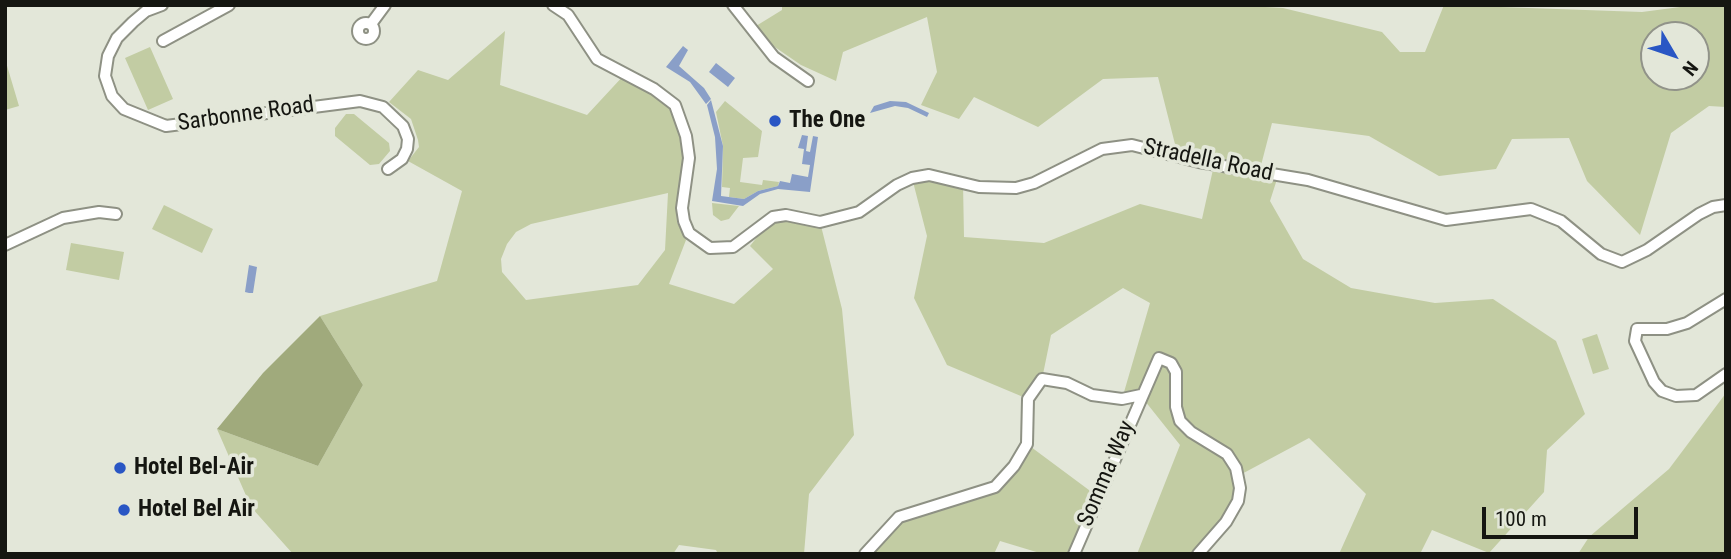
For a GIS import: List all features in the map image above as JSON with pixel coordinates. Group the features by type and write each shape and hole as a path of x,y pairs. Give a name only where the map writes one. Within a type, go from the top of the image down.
{"street":[{"name":"Sarbonne Road","path":"162,5 146,11 133,22 117,38 108,56 105,76 112,96 124,109 166,126 360,101 383,107 403,125 408,139 407,149 402,159 388,169"},
{"path":"163,41 229,5"},
{"path":"371,24 384,5"},
{"name":"Stradella Road","path":"553,5 568,15 597,59 654,89 675,105 686,136 689,158 682,208 684,221 689,233 710,248 733,247 745,241 759,226 773,217 786,215 820,222 859,212 897,185 912,178 929,175 979,187 1016,188 1051,176 1102,149 1132,145 1199,162 1308,180 1438,218 1531,209 1561,221 1601,254 1622,262 1647,250 1706,210 1726,205"},
{"path":"733,5 774,57 808,81"},
{"path":"5,245 62,218 100,212 116,214"},
{"path":"1726,299 1687,323 1667,329 1637,328 1635,341 1648,374 1662,391 1676,396 1696,395 1726,374"},
{"name":"Somma Way","path":"1074,554 1159,358 1171,363 1176,372 1176,407 1180,421 1227,454 1236,468 1240,488 1238,501 1226,522 1198,554"},
{"name":"Somma Way","path":"865,554 899,517 995,487 1014,467 1027,444 1028,399 1042,379 1067,383 1092,396 1122,399 1141,395"}],"green space":[{"path":"782,5 1230,5 1283,8 1382,32 1400,52 1425,52 1444,5 1642,12 1695,5 1726,5 1726,107 1709,106 1671,133 1640,235 1587,181 1569,138 1512,139 1496,169 1439,176 1369,136 1272,123 1259,173 1278,176 1270,201 1303,259 1351,288 1435,303 1493,299 1556,341 1585,414 1547,450 1544,492 1489,553 1432,530 1420,554 1339,554 1366,494 1309,438 1238,476 1238,501 1198,554 1137,554 1180,445 1141,396 1122,399 1150,303 1123,288 1051,335 1042,379 1028,399 947,365 914,298 927,236 912,178 963,183 964,237 1044,243 1140,204 1202,219 1214,165 1178,156 1158,77 1103,79 1038,127 974,97 959,119 921,105 937,72 927,17 843,52 836,81 801,65 769,43 756,26 782,10"},
{"path":"505,31 500,85 587,115 625,74 646,85 645,91 661,99 670,108 681,137 684,157 676,207 677,222 686,240 669,284 734,304 773,269 750,246 773,217 820,222 842,309 854,435 809,494 804,554 718,554 716,550 679,545 673,554 293,554 251,507 217,429 318,466 363,385 320,316 437,281 462,191 408,161 419,147 418,140 411,119 389,102 418,70 448,80","holes":["668,193 665,250 638,285 526,300 502,272 501,259 507,244 516,232 531,224"]},
{"path":"150,47 173,99 148,110 125,58"},
{"path":"5,59 19,106 5,110"},
{"path":"725,101 762,131 758,157 743,158 740,182 762,185 763,180 779,182 778,186 758,191 744,199 729,197 730,188 722,187 723,146 716,112"},
{"path":"346,114 354,114 389,143 390,151 379,164 370,165 335,136 335,128"},
{"path":"712,203 739,206 729,219 721,221 713,215"},
{"path":"164,205 213,229 202,253 152,229"},
{"path":"71,243 124,252 119,280 66,270"},
{"path":"320,316 363,385 318,466 217,429 263,373"},
{"path":"1597,334 1609,369 1593,374 1582,339"},
{"path":"1726,393 1726,554 1578,554 1589,537 1669,469"},
{"path":"1027,444 1097,496 1074,554 1043,554 1000,541 994,554 865,554 899,517 995,487"}],"water":[{"path":"683,46 688,50 679,66 704,88 711,99 706,104 690,82 666,67"},
{"path":"716,63 735,78 728,87 709,72"},
{"path":"711,100 723,146 721,196 744,199 758,191 778,186 780,181 790,183 792,174 808,177 810,165 802,164 804,149 798,148 802,135 808,136 806,151 810,152 813,136 818,137 810,192 778,189 760,194 743,206 712,201 717,169 715,137 707,105"},
{"path":"890,101 906,102 929,113 927,117 908,108 895,106 870,113 874,106"},
{"path":"249,265 257,267 253,293 245,292"}],"place":[{"name":"The One","path":"775,121"},
{"name":"Hotel Bel-Air","path":"120,468"},
{"name":"Hotel Bel Air","path":"124,510"}]}
